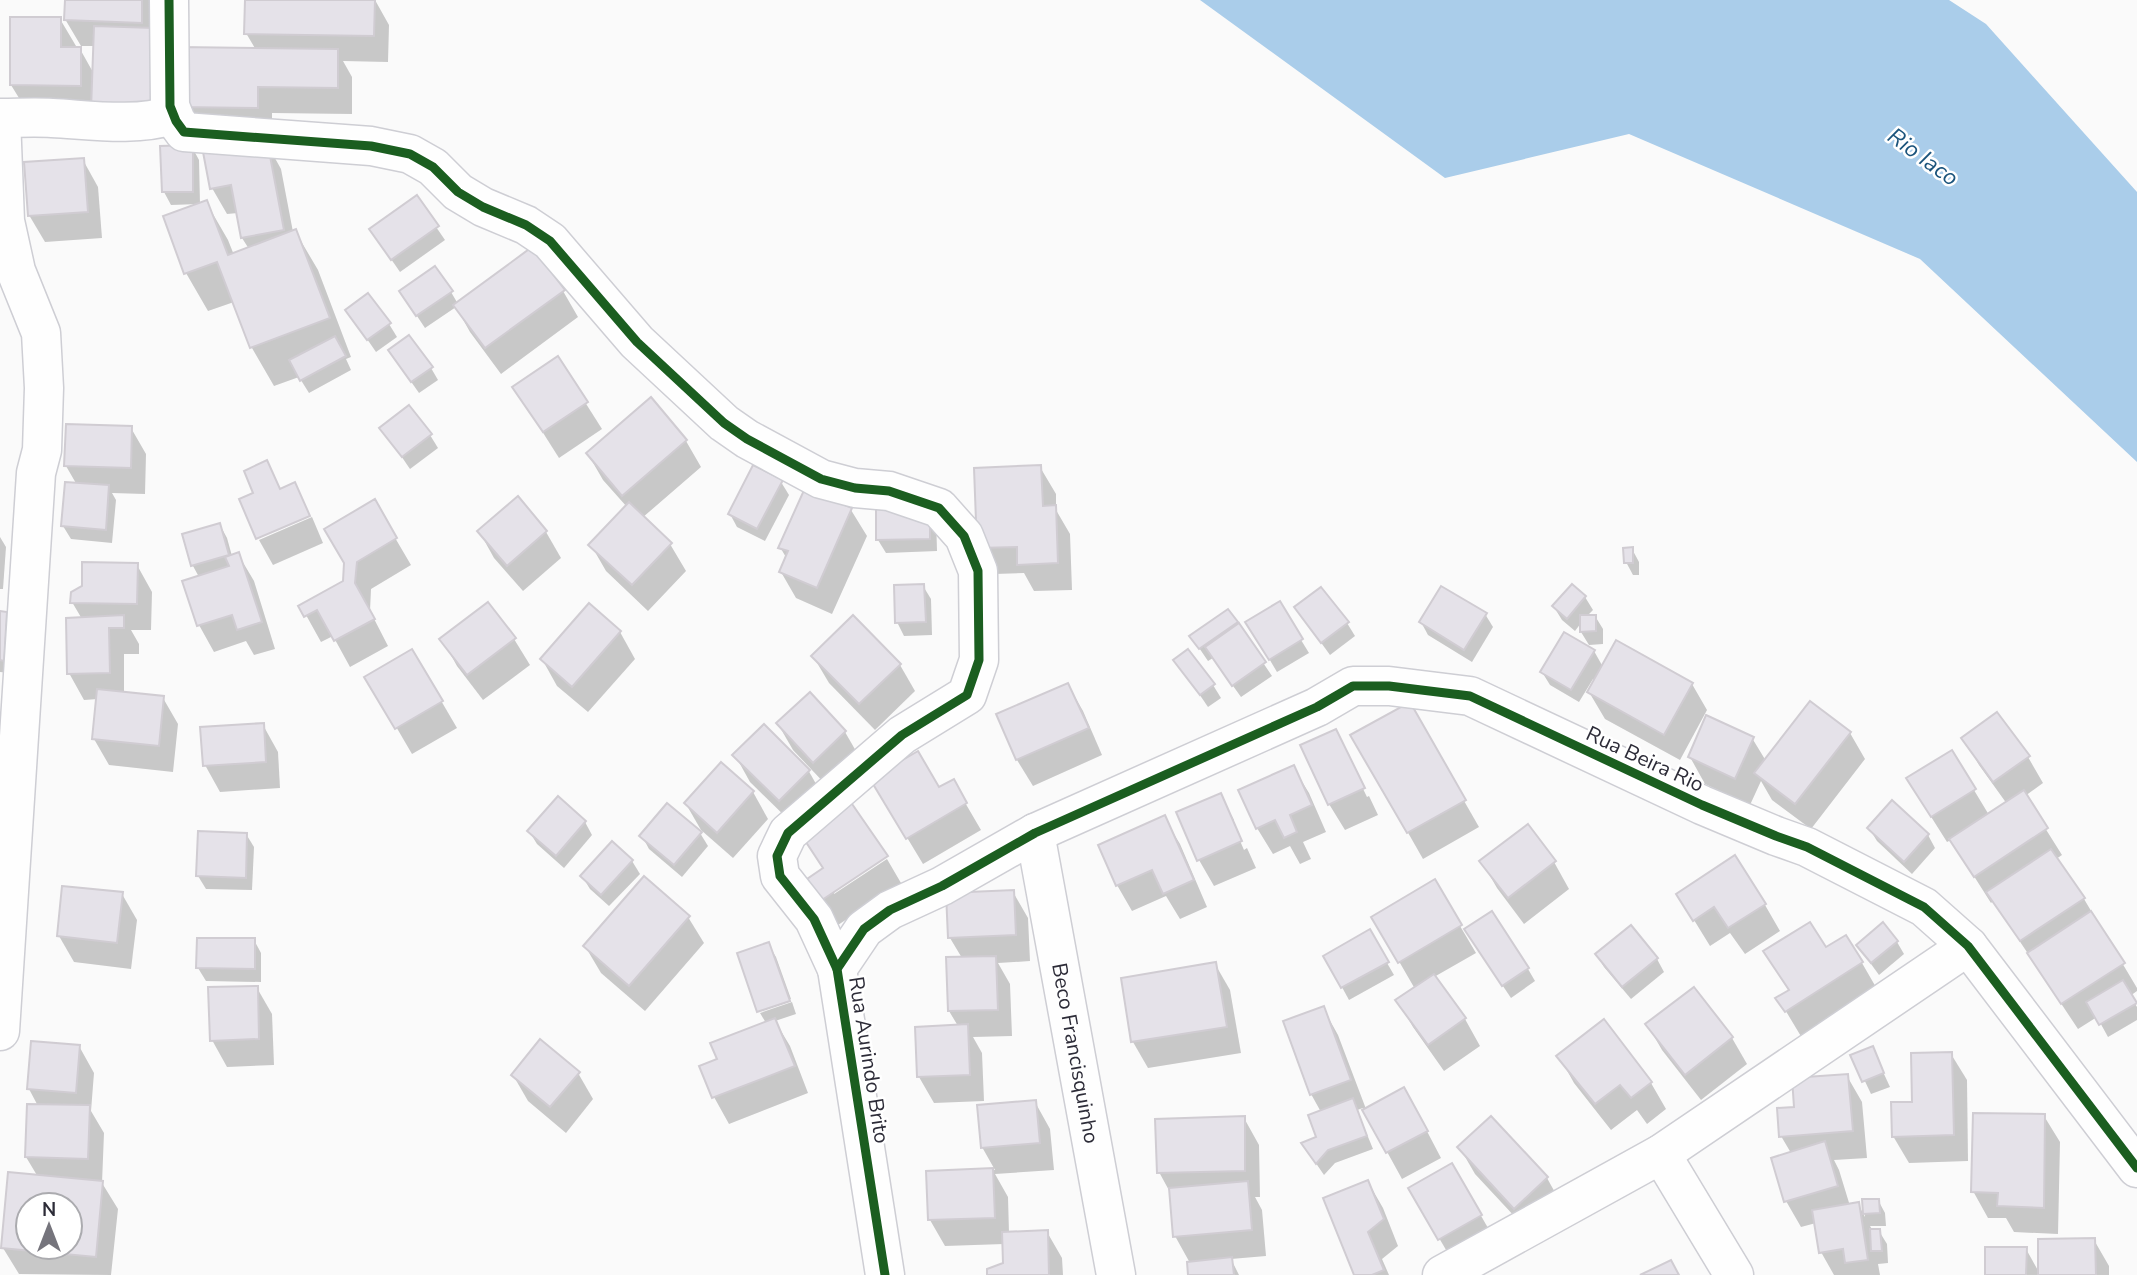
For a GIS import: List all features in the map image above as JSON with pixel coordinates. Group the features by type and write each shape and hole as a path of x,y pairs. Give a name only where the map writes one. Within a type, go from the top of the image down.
{"street":[{"path":"169,0 170,106 184,132 371,146 410,154 433,167 458,191 483,207 526,225 550,241 637,342 724,423 747,439 821,479 855,488 889,491 939,508 964,536 978,571 979,660 967,695 902,735 788,833 777,856 780,876 814,919 837,969"},
{"path":"0,1031 36,473 42,450 44,388 41,333 16,271 5,221 1,118 115,121 159,119 173,115"},
{"name":"Rua Beira Rio","path":"1035,833 1317,707 1353,686 1402,687 1470,696 1702,805 1807,847 1924,907 1968,946 2137,1168"},
{"name":"Rua Aurindo Brito","path":"885,1275 837,969 864,929 890,910 942,886 1035,833"},
{"name":"Beco Francisquinho","path":"1035,833 1116,1275"},
{"path":"1442,1275 1661,1154 1968,946"},
{"path":"1661,1154 1734,1275"}],"water":[{"name":"Rio Iaco","path":"1200,0 1949,0 1986,24 2137,192 2137,462 1920,259 1629,134 1445,178"}],"building":[{"path":"65,0 142,0 142,23 64,20"},
{"path":"245,0 375,0 374,36 244,34"},
{"path":"10,17 61,17 61,47 81,47 81,86 10,85"},
{"path":"94,26 154,28 152,112 91,110"},
{"path":"179,47 338,49 338,88 258,87 258,108 178,107"},
{"path":"267,140 284,230 241,238 231,185 210,189 203,152"},
{"path":"193,145 193,192 162,192 160,146"},
{"path":"84,158 88,212 28,216 24,162"},
{"path":"417,195 439,226 391,260 369,229"},
{"path":"207,200 228,255 296,229 330,318 250,348 217,262 184,274 163,216"},
{"path":"532,247 565,290 485,348 453,305"},
{"path":"435,266 453,291 416,316 399,291"},
{"path":"368,293 391,323 367,340 345,310"},
{"path":"409,335 433,367 411,382 388,350"},
{"path":"335,336 346,356 300,381 289,360"},
{"path":"558,356 588,402 543,432 512,387"},
{"path":"651,397 687,440 622,496 586,453"},
{"path":"409,405 432,434 402,457 379,428"},
{"path":"66,424 132,426 131,468 64,466"},
{"path":"267,460 280,489 295,482 310,516 256,539 239,499 253,493 244,471"},
{"path":"753,465 783,480 757,529 728,514"},
{"path":"1041,465 1043,506 1056,505 1058,563 1017,565 1017,547 977,548 974,468"},
{"path":"65,482 109,485 106,530 61,526"},
{"path":"805,488 852,508 817,588 779,572 788,551 778,548"},
{"path":"518,496 547,531 507,566 477,531"},
{"path":"375,499 397,538 357,562 355,583 375,619 334,641 317,610 304,617 298,606 343,581 344,563 324,529"},
{"path":"629,502 672,543 632,585 588,545"},
{"path":"930,505 930,539 876,540 876,506"},
{"path":"220,523 229,555 191,566 182,534"},
{"path":"1633,547 1633,563 1624,563 1623,548"},
{"path":"239,552 262,622 237,630 232,615 197,626 182,581 229,566 225,557"},
{"path":"82,562 138,563 137,604 70,603 71,592 82,586"},
{"path":"924,584 926,622 895,623 894,585"},
{"path":"1572,584 1586,596 1567,619 1552,606"},
{"path":"1441,586 1487,613 1464,650 1419,622"},
{"path":"1321,587 1349,622 1321,643 1294,607"},
{"path":"1280,601 1303,639 1269,660 1245,622"},
{"path":"488,602 516,638 467,675 439,639"},
{"path":"589,603 621,631 572,687 540,659"},
{"path":"1228,609 1238,622 1199,649 1189,636"},
{"path":"0,611 7,612 4,661 0,660"},
{"path":"124,615 124,628 109,628 110,673 67,674 66,618"},
{"path":"853,615 901,664 859,704 811,656"},
{"path":"1580,615 1596,615 1596,631 1580,632"},
{"path":"1239,623 1266,662 1232,686 1205,647"},
{"path":"1564,632 1595,650 1571,690 1540,672"},
{"path":"1616,640 1693,683 1664,735 1587,692"},
{"path":"412,649 443,701 395,729 364,677"},
{"path":"1188,649 1215,684 1200,695 1173,660"},
{"path":"1068,683 1089,728 1016,760 996,714"},
{"path":"97,689 164,696 159,746 92,739"},
{"path":"810,692 846,731 813,763 776,723"},
{"path":"1810,701 1851,732 1795,804 1754,773"},
{"path":"1410,702 1466,800 1407,833 1350,735"},
{"path":"1997,712 2030,756 1993,782 1961,738"},
{"path":"1706,715 1754,737 1735,779 1688,757"},
{"path":"264,723 266,762 203,766 200,727"},
{"path":"764,724 810,770 779,801 732,755"},
{"path":"1336,729 1365,788 1328,805 1300,745"},
{"path":"1952,750 1976,789 1931,817 1906,778"},
{"path":"918,751 939,787 954,779 967,803 906,839 870,779"},
{"path":"721,762 754,791 717,833 684,803"},
{"path":"1294,765 1312,805 1290,815 1297,832 1284,838 1275,820 1256,829 1238,790"},
{"path":"2024,790 2048,828 1974,877 1949,839"},
{"path":"1221,793 1242,841 1197,861 1176,812"},
{"path":"558,796 586,821 556,856 527,831"},
{"path":"1892,800 1929,834 1904,862 1867,828"},
{"path":"850,801 888,856 819,902 804,881 823,868 800,833"},
{"path":"667,803 702,832 674,865 639,836"},
{"path":"1165,815 1194,880 1163,894 1152,870 1116,886 1098,845"},
{"path":"1528,824 1556,861 1508,898 1479,861"},
{"path":"198,831 247,833 246,878 196,876"},
{"path":"612,841 633,860 601,895 580,876"},
{"path":"2051,849 2085,898 2020,941 1986,892"},
{"path":"1735,855 1766,904 1728,928 1714,907 1693,921 1676,894"},
{"path":"644,876 690,916 629,986 583,946"},
{"path":"1435,879 1462,925 1398,963 1371,917"},
{"path":"62,886 123,892 117,943 57,936"},
{"path":"1014,890 1016,935 948,938 946,893"},
{"path":"1492,911 1529,968 1502,986 1464,929"},
{"path":"2091,911 2125,963 2061,1004 2027,953"},
{"path":"1810,922 1826,947 1846,935 1863,962 1785,1012 1775,998 1789,990 1763,951"},
{"path":"1883,922 1898,941 1871,963 1856,945"},
{"path":"1631,925 1658,958 1622,987 1595,954"},
{"path":"1370,929 1389,962 1341,988 1323,956"},
{"path":"197,938 255,938 255,969 196,968"},
{"path":"769,942 790,1001 757,1012 737,953"},
{"path":"996,956 998,1010 948,1011 946,957"},
{"path":"1216,962 1227,1027 1131,1042 1121,978"},
{"path":"1434,974 1466,1018 1428,1045 1395,1000"},
{"path":"2123,980 2137,1003 2099,1025 2086,1002"},
{"path":"258,986 259,1039 210,1041 208,987"},
{"path":"1694,987 1733,1037 1685,1075 1645,1024"},
{"path":"1324,1006 1351,1080 1310,1095 1283,1021"},
{"path":"775,1018 795,1066 712,1098 699,1066 717,1059 710,1043"},
{"path":"1604,1019 1652,1082 1631,1098 1620,1085 1595,1104 1556,1056"},
{"path":"968,1024 970,1075 917,1077 915,1027"},
{"path":"540,1039 580,1072 550,1107 511,1075"},
{"path":"31,1041 80,1045 76,1093 27,1089"},
{"path":"1873,1046 1884,1073 1862,1082 1850,1055"},
{"path":"1952,1052 1954,1135 1892,1137 1891,1102 1912,1102 1911,1053"},
{"path":"1848,1074 1853,1131 1779,1137 1777,1108 1794,1107 1792,1078"},
{"path":"1404,1087 1428,1131 1386,1153 1362,1110"},
{"path":"1353,1098 1367,1136 1328,1150 1316,1164 1301,1143 1316,1137 1308,1115"},
{"path":"1036,1100 1040,1143 981,1148 977,1105"},
{"path":"27,1104 90,1105 88,1159 25,1157"},
{"path":"1973,1113 2045,1114 2044,1208 1997,1206 1998,1193 1971,1192"},
{"path":"1245,1116 1245,1171 1157,1173 1155,1119"},
{"path":"1491,1116 1548,1177 1514,1209 1457,1147"},
{"path":"1825,1141 1838,1186 1784,1202 1771,1158"},
{"path":"1452,1163 1482,1215 1438,1240 1408,1188"},
{"path":"993,1168 995,1218 928,1220 926,1171"},
{"path":"8,1172 103,1181 96,1257 84,1256 84,1191 14,1191 14,1249 1,1248"},
{"path":"1368,1180 1384,1219 1368,1232 1384,1270 1372,1275 1354,1275 1323,1198"},
{"path":"1248,1181 1252,1230 1173,1237 1169,1188"},
{"path":"1862,1199 1879,1199 1880,1213 1863,1214"},
{"path":"1859,1202 1868,1260 1845,1263 1843,1249 1819,1253 1812,1210"},
{"path":"1870,1229 1880,1229 1882,1251 1871,1251"},
{"path":"1048,1230 1049,1275 987,1275 987,1269 1003,1263 1002,1232"},
{"path":"2095,1238 2096,1275 2038,1275 2038,1239"},
{"path":"1985,1247 2027,1247 2026,1275 1985,1275"},
{"path":"1232,1257 1234,1275 1188,1275 1187,1262"},
{"path":"1671,1260 1679,1275 1640,1275"}],"cycle path":[{"path":"169,0 170,106 184,132 371,146 410,154 433,167 458,192 483,207 526,225 550,241 637,342 724,423 747,439 821,479 855,488 889,491 939,508 964,536 978,571 979,660 967,695 902,735 788,833 777,856 780,876 814,919 837,969"},
{"path":"885,1275 837,969 864,929 890,910 942,886 1035,833 1317,707 1353,686 1389,686 1470,696 1702,805 1807,847 1924,907 1968,946 2137,1168"}]}
